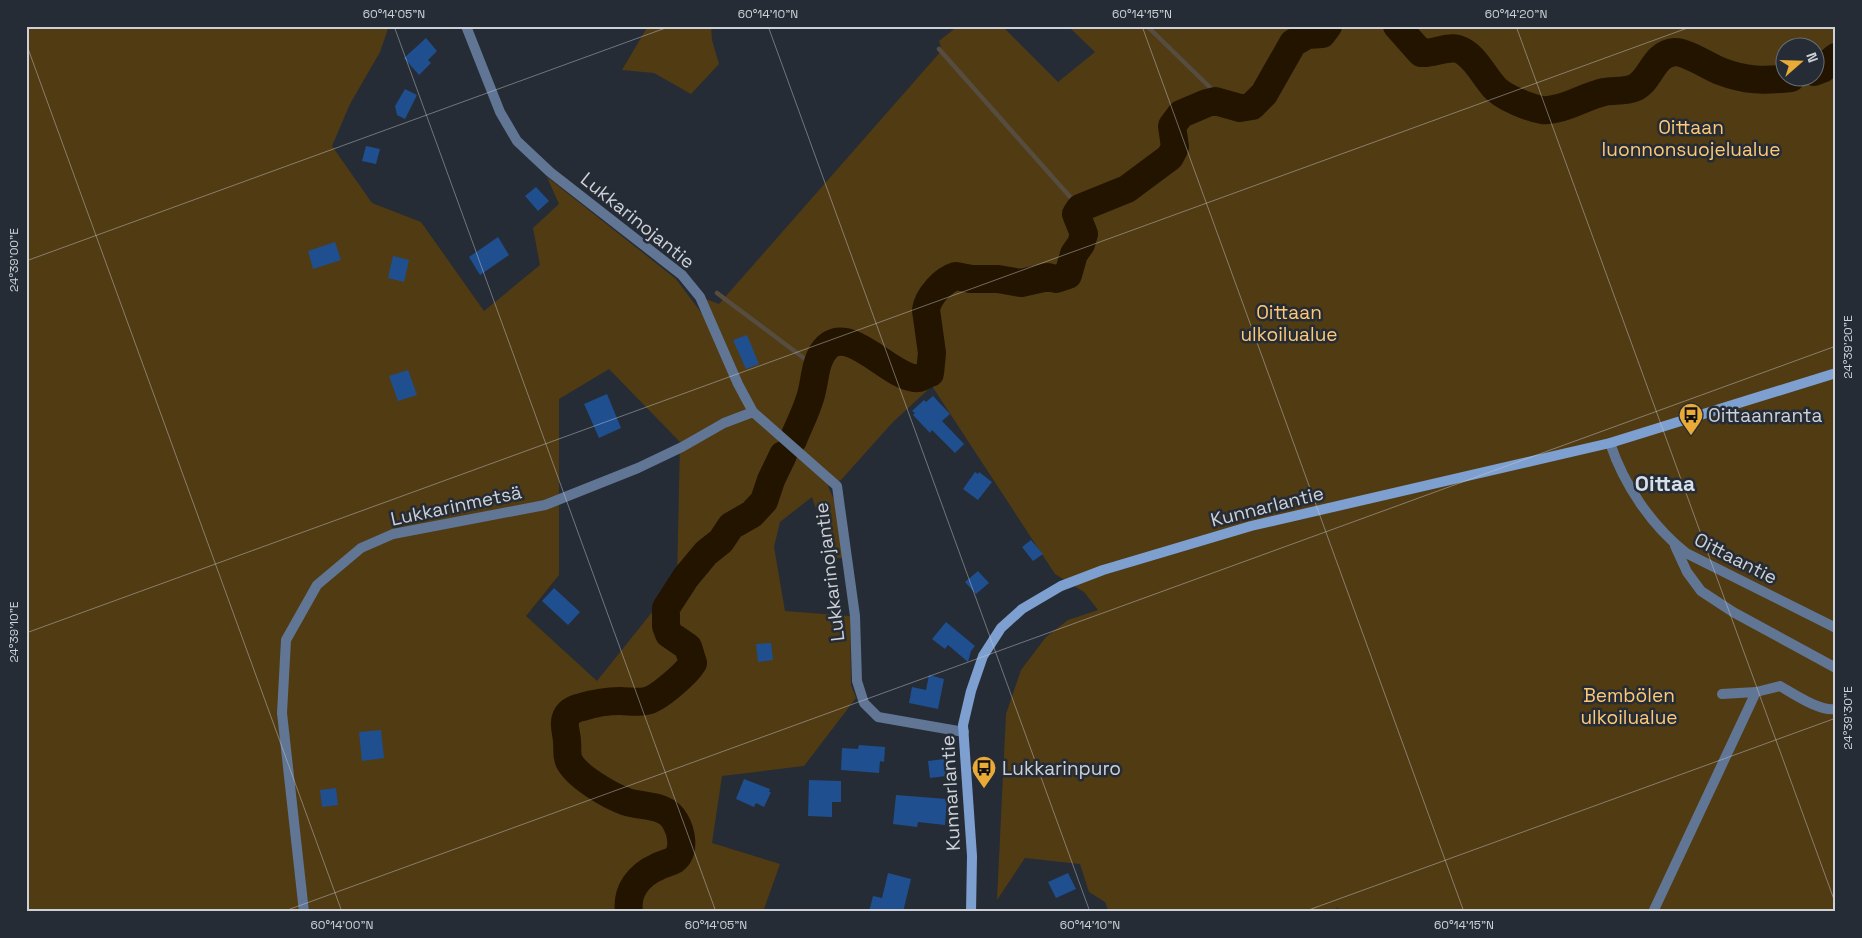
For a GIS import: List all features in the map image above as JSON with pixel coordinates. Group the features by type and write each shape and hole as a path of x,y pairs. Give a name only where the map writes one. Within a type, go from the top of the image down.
{"main road":[{"name":"Kunnarlantie","path":"971,912 972,856 963,725 971,691 984,656 1001,628 1022,609 1061,586 1104,570 1251,526 1610,443 1836,373"}],"street":[{"name":"Lukkarinojantie","path":"466,26 500,112 517,141 550,172 682,276 700,297 738,384 753,412 836,486 855,616 857,681 864,703 878,716 964,732"},
{"name":"Lukkarinmetsä","path":"304,912 282,713 286,640 317,585 361,548 393,534 546,505 638,468 682,447 724,423 753,412"},
{"name":"Oittaantie","path":"1610,443 1617,463 1634,495 1673,543 1686,553 1836,628"},
{"path":"1673,543 1688,572 1701,591 1733,612 1836,668"},
{"path":"1722,694 1756,692 1780,686 1817,706 1829,710 1836,709"},
{"path":"1653,912 1756,692"}],"green space":[{"path":"26,26 389,26 380,52 350,104 332,146 372,203 421,222 484,311 540,265 533,228 559,204 547,177 676,279 712,327 700,297 719,304 942,50 939,41 958,26 1002,26 1058,82 1095,52 1068,26 1836,26 1836,912 1341,912 1337,907 1336,912 1109,912 1105,902 1089,892 1080,864 1025,858 997,900 1006,714 1021,670 1046,637 1068,620 1098,610 1084,592 1055,574 932,386 892,423 841,480 828,486 837,507 844,558 833,558 812,497 780,522 774,547 785,611 850,616 851,685 856,698 804,766 722,776 712,843 780,864 763,912 26,912","holes":["609,369 680,442 677,581 597,681 526,616 559,575 559,399"]},
{"path":"648,26 711,26 712,40 719,64 691,94 654,73 622,70"}],"building":[{"path":"426,38 437,51 428,60 431,63 419,75 404,58"},
{"path":"405,89 417,95 405,119 397,115 395,106"},
{"path":"366,146 380,149 376,164 362,161"},
{"path":"536,187 549,201 538,211 525,196"},
{"path":"498,237 509,255 480,275 469,257"},
{"path":"335,242 341,260 313,269 308,251"},
{"path":"393,256 409,260 404,282 388,278"},
{"path":"747,335 759,364 746,369 733,340"},
{"path":"408,370 417,395 398,401 389,376"},
{"path":"607,394 621,428 599,438 584,404"},
{"path":"933,396 950,414 942,421 964,444 955,453 932,430 930,433 913,415 915,413 912,411 924,400 926,402"},
{"path":"975,472 978,474 979,472 992,482 978,500 963,489"},
{"path":"1031,540 1043,554 1033,561 1022,547"},
{"path":"978,571 989,583 976,594 965,582"},
{"path":"554,588 580,612 568,625 542,601"},
{"path":"946,622 975,646 971,651 968,662 948,645 945,649 932,639"},
{"path":"771,643 773,660 758,662 756,644"},
{"path":"929,675 944,679 938,709 909,703 912,687 926,690"},
{"path":"381,730 384,758 362,761 359,732"},
{"path":"859,745 885,747 884,762 880,761 879,773 841,770 842,748 858,749"},
{"path":"944,759 946,776 930,778 928,761"},
{"path":"744,779 770,789 769,792 771,792 764,807 756,803 754,807 736,799"},
{"path":"809,780 841,781 841,802 832,802 832,817 808,816"},
{"path":"336,788 338,805 322,807 320,790"},
{"path":"896,795 947,799 945,825 918,822 917,827 893,824"},
{"path":"888,873 911,879 903,912 869,912 873,896 882,898"},
{"path":"1068,873 1076,889 1056,898 1048,882"}],"waterway":[{"path":"1147,26 1227,104"},
{"path":"793,440 806,411 819,359 827,347 837,342 848,343 909,377 919,378 930,373 932,353 926,310 930,299 941,285 956,276 971,279 998,279 1021,283 1048,277 1056,279 1068,275 1074,254 1081,244 1084,234 1076,214 1080,208 1127,189 1170,157 1175,147 1172,126 1181,114 1215,101 1240,108 1252,106 1264,94 1293,43 1307,35 1322,34 1328,26"},
{"path":"1397,26 1421,53 1449,48 1458,49 1474,60 1490,82 1503,95 1516,102 1542,110 1557,109 1604,92 1634,88 1645,79 1661,57 1675,52 1685,54 1720,71 1738,77 1774,80"},
{"path":"939,49 1080,208"},
{"path":"1824,67 1836,57"},
{"path":"717,293 817,368"},
{"path":"629,912 630,897 639,879 651,870 674,860 678,856 681,846 679,830 675,821 666,812 654,807 633,804 620,799 603,791 579,773 568,758 565,720 569,713 577,708 592,704 615,701 643,702 651,699 672,685 690,667 693,663 688,647 669,634 666,626 666,608 686,577 706,553 721,541 731,526 752,514 764,501 771,480 783,455"}],"place":[{"name":"Oittaanranta","path":"1691,436"},
{"name":"Lukkarinpuro","path":"984,789"}],"district":[{"name":"Oittaa","path":"1665,484"}],"park label":[{"name":"Oittaan luonnonsuojelualue","path":"1691,138"},
{"name":"Oittaan ulkoilualue","path":"1289,323"},
{"name":"Bembölen ulkoilualue","path":"1629,706"}]}
